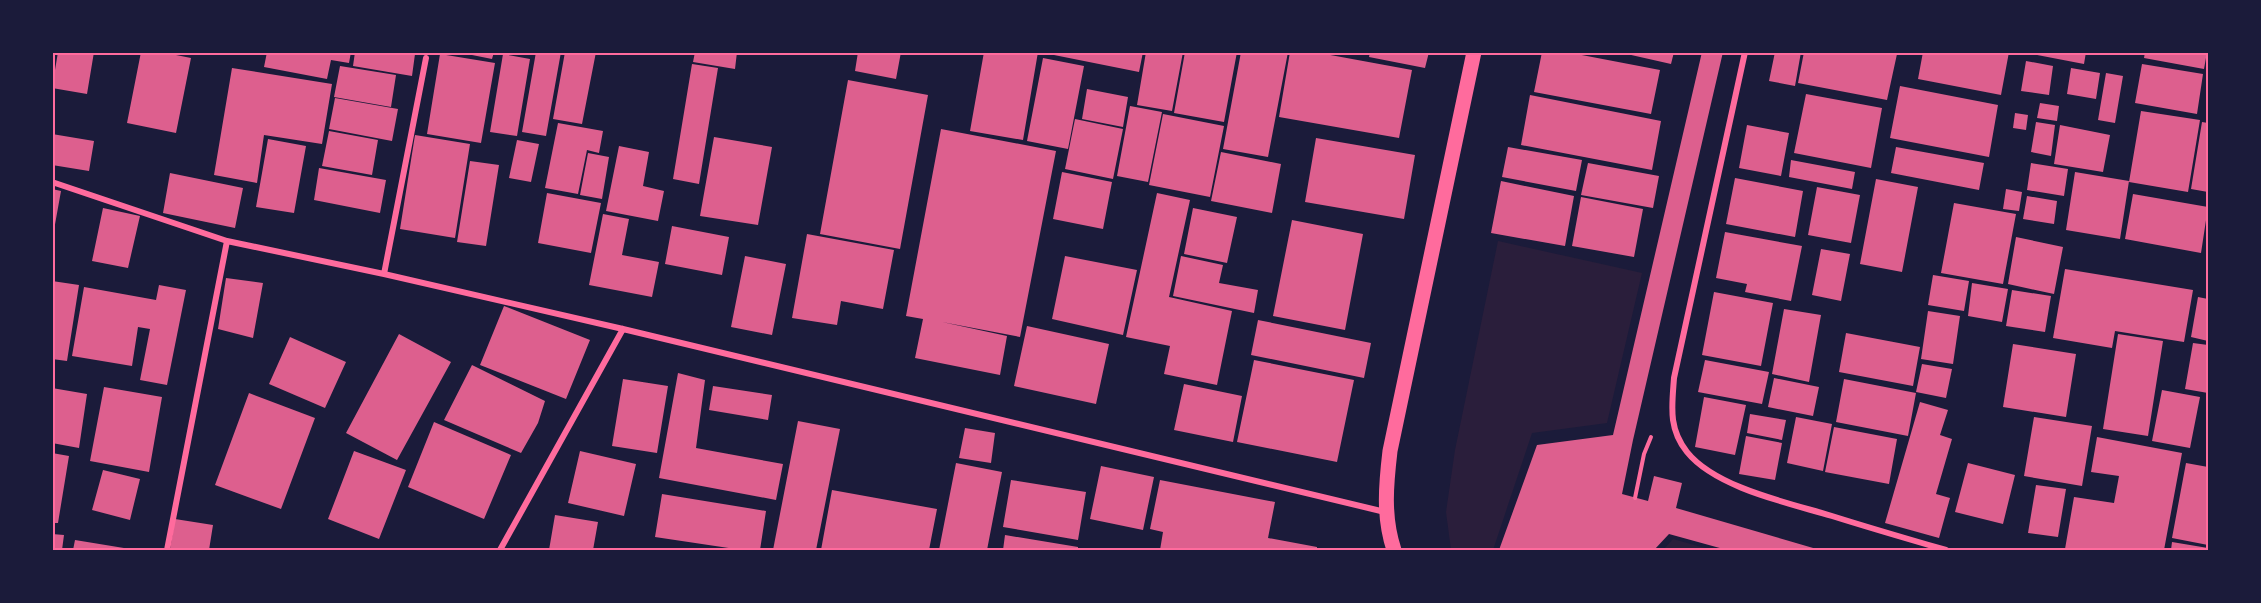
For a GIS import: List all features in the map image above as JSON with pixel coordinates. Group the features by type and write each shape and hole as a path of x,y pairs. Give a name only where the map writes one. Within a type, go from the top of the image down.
{"main road":[{"path":"1394,550 1386,512 1390,451 1474,52"}],"street":[{"path":"1745,52 1674,378 1671,416 1678,435 1687,452 1712,472 1761,495 1946,550"},
{"path":"384,274 426,58"},
{"path":"52,182 227,241 384,274 623,329 1386,512"},
{"path":"167,550 227,241"},
{"path":"500,550 623,329"}],"path":[{"path":"1635,498 1644,454"}],"shaded area":[{"path":"1498,241 1642,273 1607,423 1532,433 1493,550 1451,550 1446,512 1455,450"},
{"path":"1673,539 1712,550 1663,550"}],"building":[{"path":"58,52 94,52 87,94 52,88"},
{"path":"141,52 161,52 191,58 176,133 127,123"},
{"path":"267,52 351,52 349,63 331,60 327,79 264,67"},
{"path":"355,52 415,54 412,76 353,66"},
{"path":"457,52 494,52 492,59"},
{"path":"536,52 561,52 546,136 522,132"},
{"path":"565,52 596,52 582,124 553,119"},
{"path":"695,52 737,52 735,69 693,62"},
{"path":"858,52 901,52 896,79 855,71"},
{"path":"984,52 1038,52 1023,140 970,131"},
{"path":"1039,52 1143,52 1139,72"},
{"path":"1146,52 1183,52 1172,111 1137,105"},
{"path":"1185,52 1237,52 1224,122 1174,113"},
{"path":"1241,52 1288,52 1268,157 1223,149"},
{"path":"1290,52 1314,52 1412,70 1399,138 1279,117"},
{"path":"1370,52 1429,52 1425,68 1369,57"},
{"path":"1542,52 1566,52 1660,70 1651,114 1534,92"},
{"path":"1618,52 1674,52 1671,64"},
{"path":"1702,52 1723,52 1622,494 1648,501 1654,476 1682,483 1676,508 1820,550 1727,550 1669,534 1654,550 1499,550 1537,445 1613,435"},
{"path":"1775,52 1801,52 1795,86 1769,81"},
{"path":"1804,52 1897,54 1887,100 1798,83"},
{"path":"1923,52 2009,52 2001,95 1918,79"},
{"path":"2021,52 2086,52 2084,64"},
{"path":"2145,52 2207,52 2204,69 2144,58"},
{"path":"440,54 495,63 481,143 427,134"},
{"path":"503,54 530,59 517,136 490,132"},
{"path":"1043,58 1084,66 1068,149 1027,141"},
{"path":"2026,61 2053,66 2049,95 2021,91"},
{"path":"692,64 718,68 699,184 673,179"},
{"path":"2142,64 2203,74 2197,114 2135,103"},
{"path":"340,66 396,75 391,107 334,97"},
{"path":"232,68 332,84 322,144 264,135 257,183 214,175"},
{"path":"2071,68 2100,73 2096,99 2067,94"},
{"path":"2106,73 2123,76 2115,123 2098,120"},
{"path":"848,80 928,95 900,249 820,234"},
{"path":"1900,86 1998,105 1989,157 1890,138"},
{"path":"1087,89 1128,97 1123,127 1082,119"},
{"path":"1806,94 1882,108 1871,168 1794,153"},
{"path":"1530,95 1661,121 1652,170 1521,145"},
{"path":"335,98 398,109 392,141 329,129"},
{"path":"2040,103 2059,106 2057,121 2037,118"},
{"path":"1130,106 1162,112 1148,182 1117,176"},
{"path":"2141,111 2200,120 2188,192 2129,182"},
{"path":"2015,113 2028,115 2026,130 2013,128"},
{"path":"1163,114 1224,126 1210,197 1149,185"},
{"path":"1075,119 1123,129 1113,179 1065,169"},
{"path":"2036,122 2055,125 2051,156 2031,152"},
{"path":"2202,122 2208,123 2208,192 2191,189"},
{"path":"558,123 603,131 599,153 587,150 578,194 545,188"},
{"path":"1747,125 1789,133 1781,176 1739,168"},
{"path":"2060,125 2110,135 2103,172 2054,164"},
{"path":"941,129 1056,151 1020,337 942,322 1007,336 1000,375 915,358 923,319 906,316"},
{"path":"329,131 378,140 372,175 322,166"},
{"path":"52,134 94,141 89,171 52,165"},
{"path":"415,135 470,144 455,238 400,229"},
{"path":"714,137 772,147 758,225 700,216"},
{"path":"1316,138 1415,155 1404,219 1305,202"},
{"path":"268,139 306,146 294,213 256,207"},
{"path":"517,140 539,144 531,182 509,178"},
{"path":"619,146 649,152 643,186 664,191 658,221 606,211"},
{"path":"1508,147 1582,160 1576,191 1502,177"},
{"path":"1896,147 1984,163 1979,190 1891,173"},
{"path":"1221,152 1281,164 1272,213 1211,201"},
{"path":"588,153 609,157 602,199 580,195"},
{"path":"1791,160 1855,172 1852,189 1789,177"},
{"path":"470,161 499,165 486,246 457,242"},
{"path":"1588,163 1659,176 1653,208 1581,195"},
{"path":"2031,163 2068,169 2064,196 2027,190"},
{"path":"319,168 386,180 380,213 314,200"},
{"path":"1062,172 1112,182 1103,229 1053,219"},
{"path":"2075,172 2129,181 2120,239 2066,230"},
{"path":"170,173 243,188 235,228 163,213"},
{"path":"1735,178 1803,191 1795,237 1726,224"},
{"path":"1876,179 1918,187 1902,272 1860,264"},
{"path":"1501,181 1574,196 1565,246 1491,233"},
{"path":"1817,187 1860,195 1851,243 1808,235"},
{"path":"52,189 61,191 54,230 52,230"},
{"path":"2006,189 2022,192 2019,211 2003,209"},
{"path":"547,193 601,203 591,253 538,243"},
{"path":"1157,193 1190,200 1169,297 1232,311 1217,385 1164,374 1170,346 1126,337"},
{"path":"2133,194 2208,207 2201,253 2125,239"},
{"path":"2027,196 2057,201 2054,224 2023,219"},
{"path":"1581,197 1643,209 1634,257 1572,246"},
{"path":"1954,203 2016,214 2003,284 1941,273"},
{"path":"103,208 140,216 128,268 92,261"},
{"path":"1193,208 1237,217 1227,263 1184,254"},
{"path":"603,214 629,219 622,255 659,262 652,297 589,285"},
{"path":"1292,220 1363,234 1345,330 1273,316"},
{"path":"672,226 729,237 722,275 665,264"},
{"path":"1725,232 1802,246 1791,301 1745,292 1747,284 1716,278"},
{"path":"807,234 894,250 883,309 841,301 837,325 792,318"},
{"path":"2016,237 2063,247 2054,294 2008,284"},
{"path":"1821,249 1850,254 1841,301 1812,295"},
{"path":"745,256 786,264 772,335 731,327"},
{"path":"1065,256 1137,270 1123,335 1052,319"},
{"path":"1181,256 1223,265 1219,283 1258,290 1254,313 1173,296"},
{"path":"2065,269 2193,290 2184,342 2115,331 2112,348 2053,338"},
{"path":"1933,275 1969,281 1964,311 1928,305"},
{"path":"226,278 263,283 253,338 218,329"},
{"path":"52,281 79,285 67,361 52,359"},
{"path":"1972,283 2008,289 2002,322 1968,316"},
{"path":"159,285 186,290 167,385 140,380 150,329 138,327 132,366 72,356 84,287 156,300"},
{"path":"2012,290 2051,296 2045,332 2006,326"},
{"path":"1714,292 1773,303 1761,366 1702,355"},
{"path":"2198,297 2208,299 2208,341 2191,337"},
{"path":"504,306 590,340 566,399 480,365"},
{"path":"1784,309 1821,315 1809,382 1772,374"},
{"path":"1928,311 1960,316 1953,364 1921,359"},
{"path":"1258,320 1371,343 1364,378 1251,355"},
{"path":"1027,326 1109,344 1096,404 1014,386"},
{"path":"1846,333 1920,347 1913,386 1839,372"},
{"path":"399,334 451,362 397,460 346,433"},
{"path":"2118,334 2163,341 2148,436 2103,429"},
{"path":"290,337 346,362 325,408 269,384"},
{"path":"2193,343 2208,345 2208,393 2185,389"},
{"path":"2013,344 2076,354 2066,417 2003,407"},
{"path":"1254,360 1354,380 1337,462 1237,442"},
{"path":"1705,360 1769,372 1762,404 1698,392"},
{"path":"1922,364 1952,369 1946,398 1916,392"},
{"path":"472,365 545,401 538,423 521,453 444,420"},
{"path":"678,373 705,380 696,448 783,464 776,500 659,478"},
{"path":"1774,378 1819,387 1813,416 1768,407"},
{"path":"623,379 668,386 657,453 612,446"},
{"path":"1844,379 1916,393 1908,436 1836,422"},
{"path":"1184,384 1242,396 1233,442 1174,430"},
{"path":"713,386 772,395 768,420 709,410"},
{"path":"104,387 162,397 149,472 90,461"},
{"path":"52,388 87,394 79,448 52,443"},
{"path":"2162,390 2200,397 2190,448 2152,441"},
{"path":"249,393 315,418 281,509 215,485"},
{"path":"1704,397 1746,405 1735,455 1695,447"},
{"path":"1920,402 1948,410 1940,435 1952,439 1936,494 1950,498 1939,538 1885,523"},
{"path":"1750,414 1786,420 1782,440 1747,433"},
{"path":"1796,417 1832,424 1823,471 1787,463"},
{"path":"2034,417 2092,426 2082,486 2024,476"},
{"path":"798,421 840,429 816,550 773,550"},
{"path":"434,422 511,455 484,519 408,487"},
{"path":"1834,427 1897,439 1889,484 1825,472"},
{"path":"965,428 995,433 991,463 959,458"},
{"path":"1746,436 1782,443 1775,480 1739,474"},
{"path":"2097,437 2182,453 2164,550 2065,549 2074,497 2114,503 2119,476 2091,472"},
{"path":"354,451 406,470 379,539 328,519"},
{"path":"580,451 636,464 624,516 568,503"},
{"path":"52,453 69,456 58,523 52,523"},
{"path":"956,463 1002,472 987,550 939,550"},
{"path":"1968,463 2015,475 2003,524 1955,512"},
{"path":"2186,463 2208,467 2208,545 2172,538"},
{"path":"1101,466 1154,477 1143,530 1090,519"},
{"path":"103,470 140,479 130,520 92,510"},
{"path":"1011,480 1086,492 1078,540 1003,527"},
{"path":"1160,480 1275,502 1268,538 1317,547 1317,550 1160,550 1163,532 1150,529"},
{"path":"2036,485 2066,489 2058,537 2028,533"},
{"path":"832,490 937,509 929,550 821,550"},
{"path":"662,494 766,511 760,550 742,550 655,537"},
{"path":"555,515 598,522 593,550 549,550"},
{"path":"175,519 213,525 209,550 170,550"},
{"path":"52,534 64,535 62,550 52,550"},
{"path":"1005,535 1078,547 1078,550 1003,550"},
{"path":"75,540 130,549 130,550 73,550"},
{"path":"2172,542 2208,548 2208,550 2171,550"}]}
